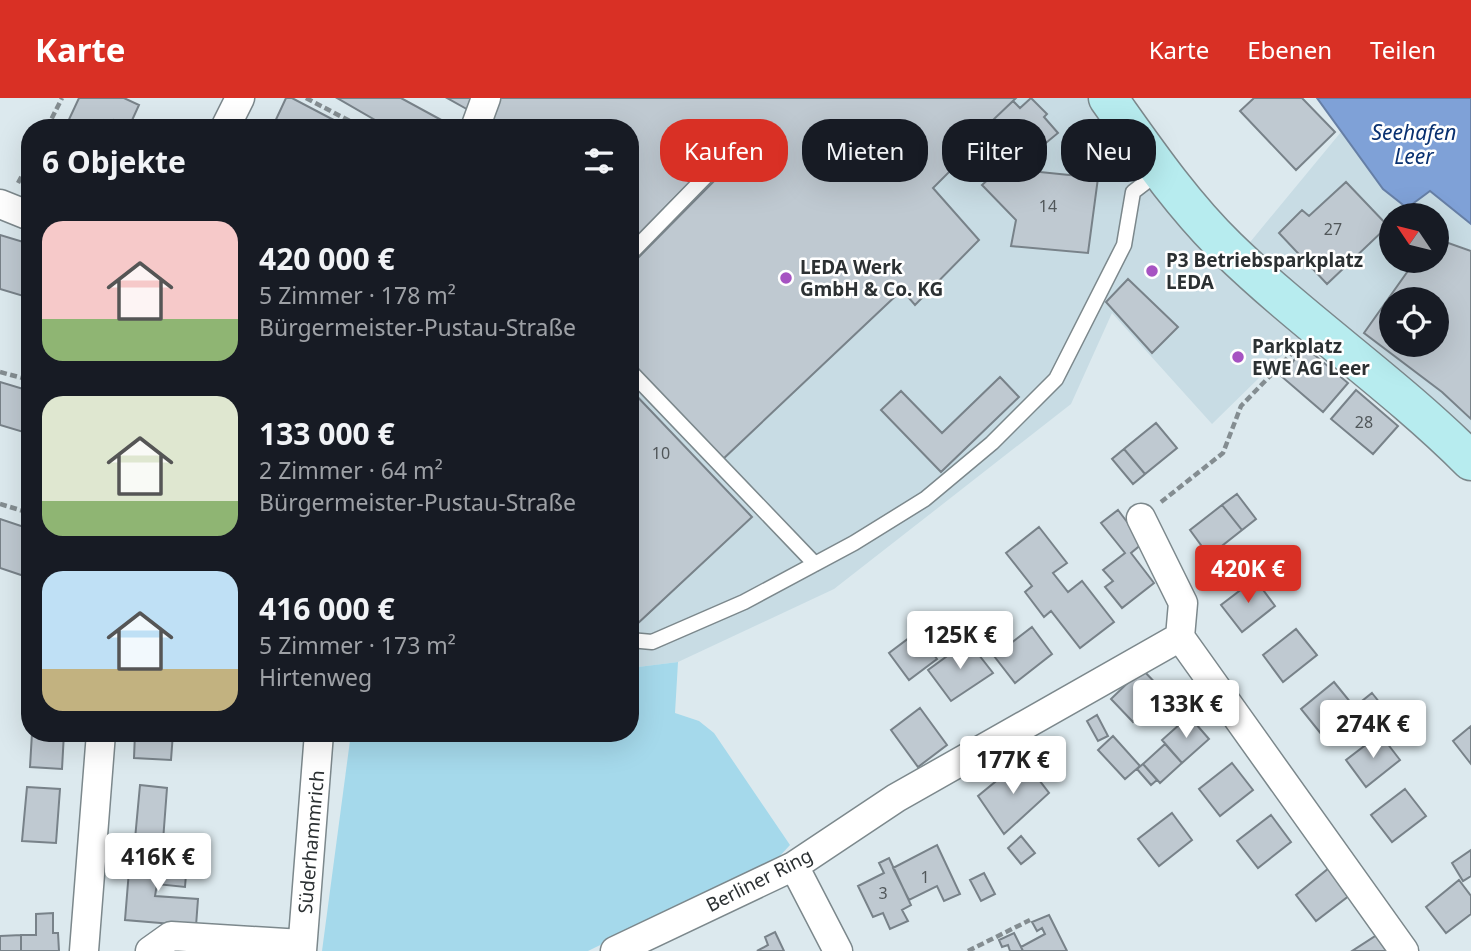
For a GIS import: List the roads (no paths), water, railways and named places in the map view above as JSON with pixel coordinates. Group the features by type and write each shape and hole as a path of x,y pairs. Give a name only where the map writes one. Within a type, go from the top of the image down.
{"street":[{"path":"230,119 240,98"},
{"path":"478,119 486,98"},
{"path":"1108,98 1160,171 1283,310 1318,328 1426,416 1471,461"},
{"path":"0,204 21,212"},
{"path":"1141,518 1184,603 1180,636 1404,951"},
{"name":"Berliner Ring","path":"615,951 794,866 896,798 1180,636"},
{"path":"84,951 100,742"},
{"name":"Süderhammrich","path":"302,947 318,742"},
{"path":"794,866 838,951"},
{"path":"150,951 172,936 302,947"}],"lane":[{"path":"639,641 652,642 744,602 815,564 925,499 992,443 1056,379 1124,245 1133,192 1160,171"},
{"path":"639,245 700,182"},
{"path":"639,381 815,564"}],"water":[{"name":"Seehafen Leer","path":"1317,98 1471,98 1471,224 1449,206 1449,203 1445,203 1430,191 1414,203 1401,203 1383,189"}],"place":[{"name":"P3 Betriebsparkplatz LEDA","path":"1152,271"},
{"name":"LEDA Werk GmbH & Co. KG","path":"786,278"},
{"name":"Parkplatz EWE AG Leer","path":"1238,357"}]}
